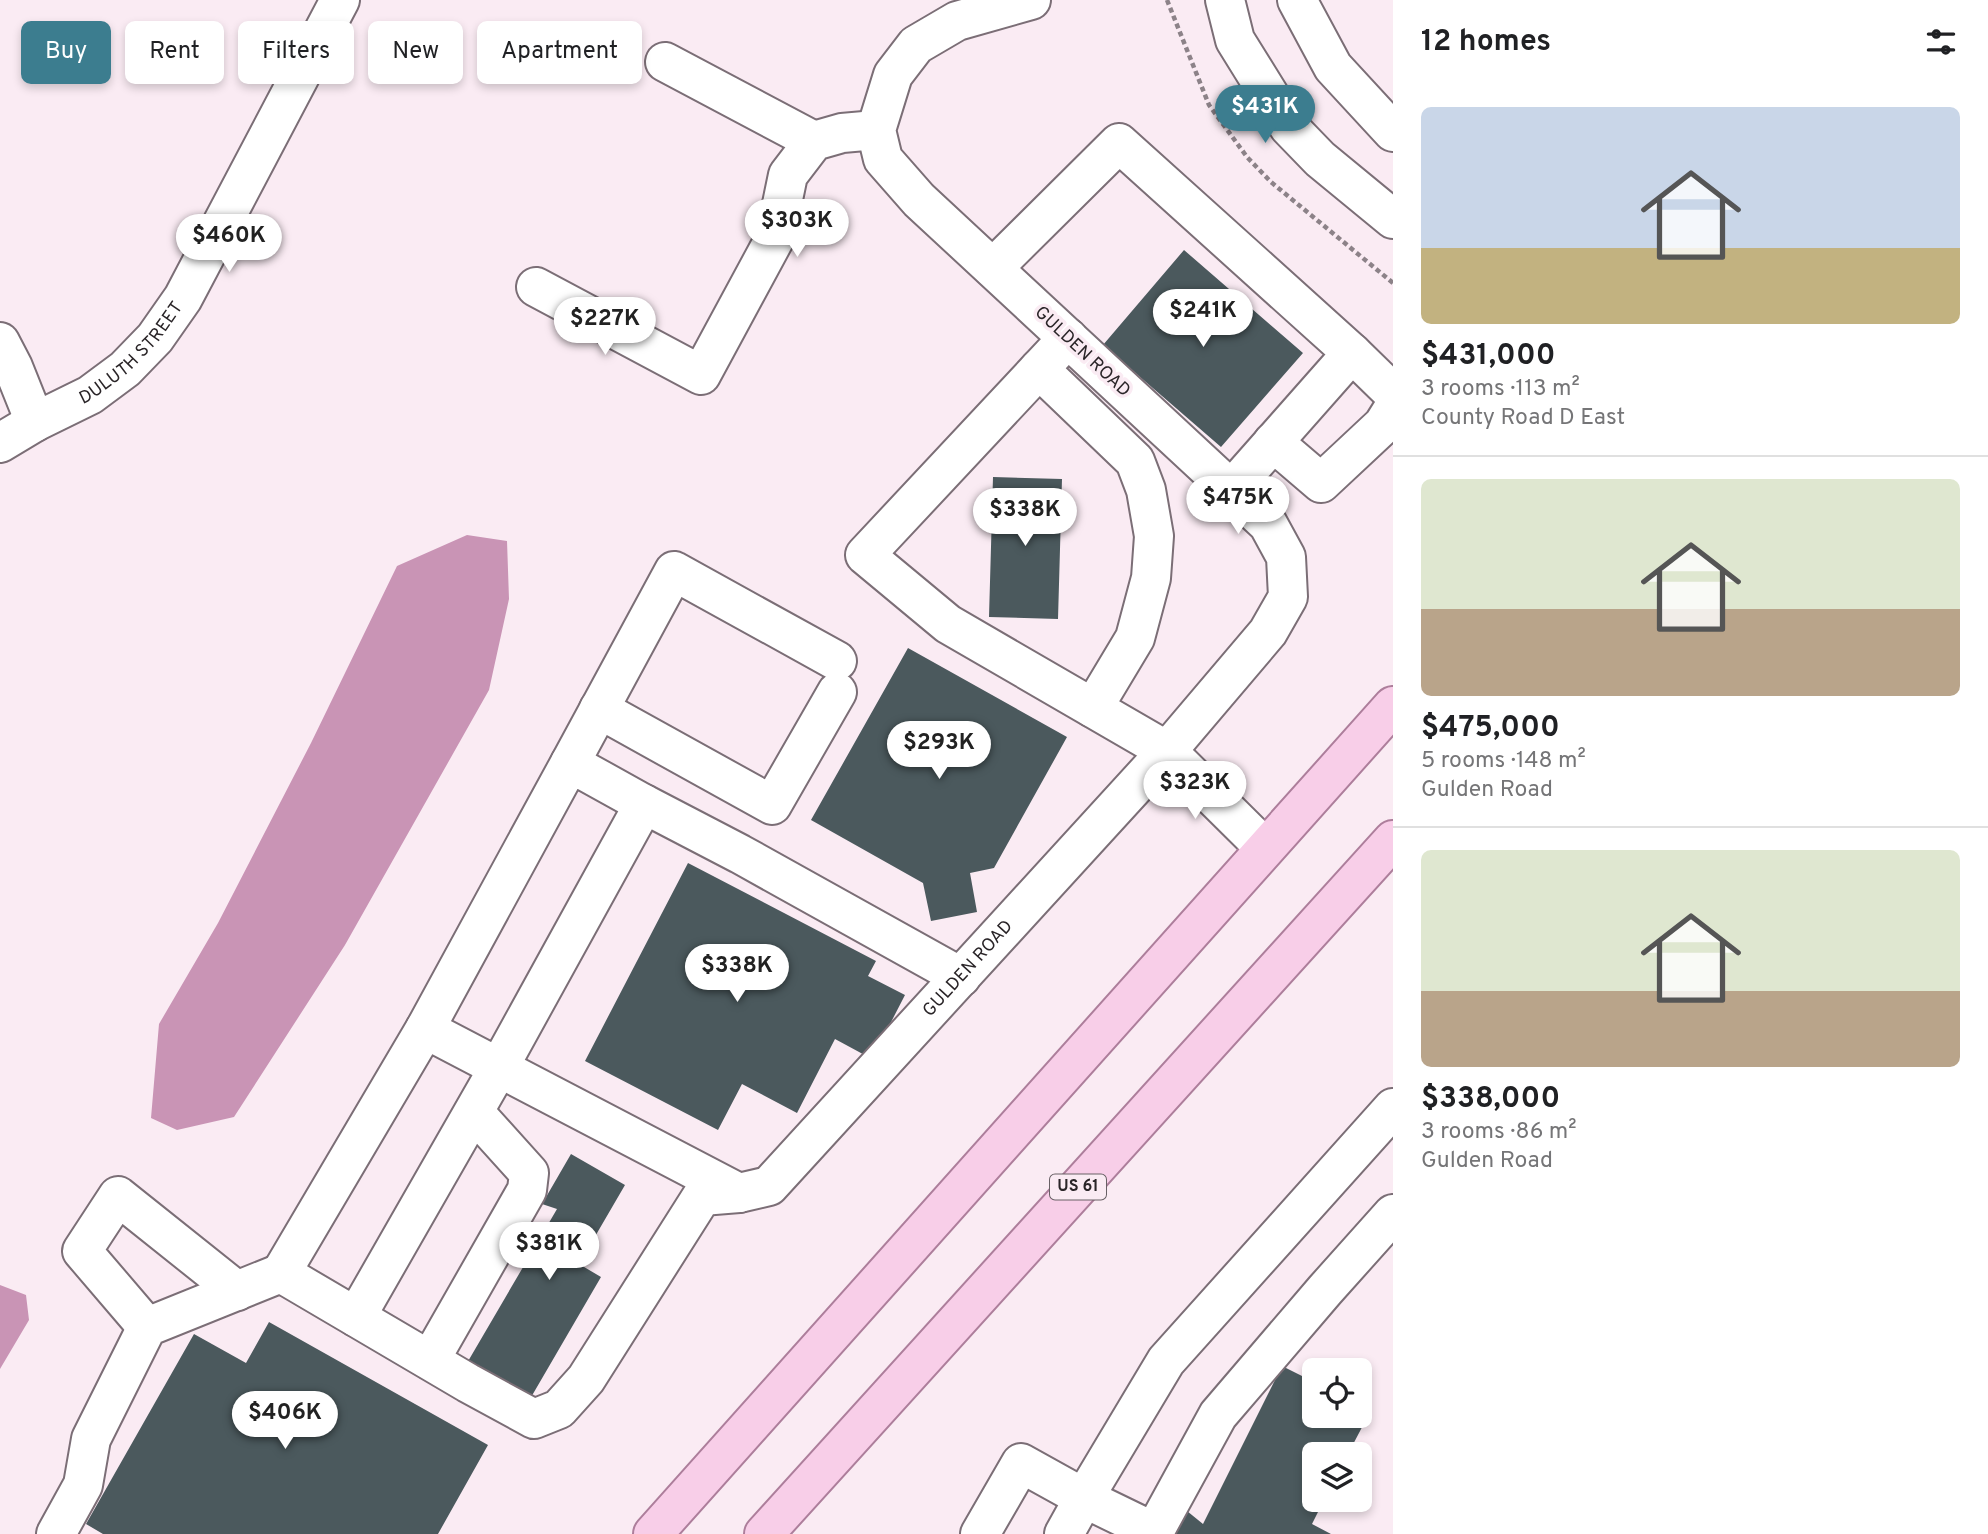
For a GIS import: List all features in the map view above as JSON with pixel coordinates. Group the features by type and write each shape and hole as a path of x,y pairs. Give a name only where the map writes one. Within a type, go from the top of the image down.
{"main road":[{"path":"653,1534 1393,706"},
{"name":"US 61","path":"764,1534 1393,840"}],"street":[{"name":"DULUTH STREET","path":"0,443 90,395 125,369 155,338 183,298 340,0"},
{"path":"536,287 701,375 775,238 788,175 814,142 842,133 876,130 893,75 916,44 957,21 1031,0"},
{"path":"1224,0 1236,40 1289,127 1320,159 1393,219"},
{"path":"1297,0 1333,67 1393,132"},
{"path":"666,62 814,142"},
{"name":"GULDEN ROAD","path":"754,1189 961,977 1167,751 1268,632 1288,597 1286,557 1268,524 919,200 883,159 876,130"},
{"path":"993,268 1119,143 1393,393"},
{"path":"1068,338 865,555 948,624 1167,751 1265,848"},
{"path":"0,342 35,422"},
{"path":"1231,490 1352,354"},
{"path":"1039,369 1135,461 1146,490 1154,536 1151,578 1135,638 1093,708"},
{"path":"1273,442 1321,482 1383,425 1393,409"},
{"path":"1141,476 1182,444"},
{"path":"57,1534 83,1485 91,1439 147,1327 281,1273 425,1030 674,571 837,676 772,805 600,709"},
{"path":"644,804 633,783 656,741"},
{"path":"570,763 961,977"},
{"path":"356,1317 498,1069 644,804"},
{"path":"425,1030 498,1069 754,1189"},
{"path":"1065,1534 1166,1361 1393,1108"},
{"path":"430,1360 527,1190 529,1173 474,1111"},
{"path":"281,1273 534,1419 559,1409 586,1379 702,1196 754,1189"},
{"path":"147,1327 82,1251 118,1196 237,1291"},
{"path":"980,1534 1021,1463 1154,1532 1218,1415 1393,1214"}],"path":[{"path":"1167,0 1209,105 1247,157 1271,182 1393,283"}],"shaded area":[{"path":"467,535 507,541 509,599 489,690 345,945 234,1117 177,1130 151,1118 159,1024 218,923 311,743 397,566"},
{"path":"0,1285 26,1295 29,1320 0,1369"}],"building":[{"path":"1184,250 1303,353 1221,447 1103,345"},
{"path":"993,477 1062,479 1058,619 989,617"},
{"path":"908,648 1067,737 994,868 970,873 977,912 931,921 923,883 811,820"},
{"path":"688,863 876,961 868,976 905,995 872,1059 835,1039 797,1113 742,1084 718,1130 585,1061"},
{"path":"571,1154 625,1185 579,1264 601,1277 530,1399 467,1363 557,1209 542,1204"},
{"path":"269,1322 488,1445 438,1534 103,1534 86,1524 194,1334 246,1363"},
{"path":"1282,1366 1302,1376 1302,1428 1362,1428 1354,1442 1302,1442 1302,1512 1318,1512 1312,1524 1331,1534 1174,1534 1187,1511 1203,1524"}]}
